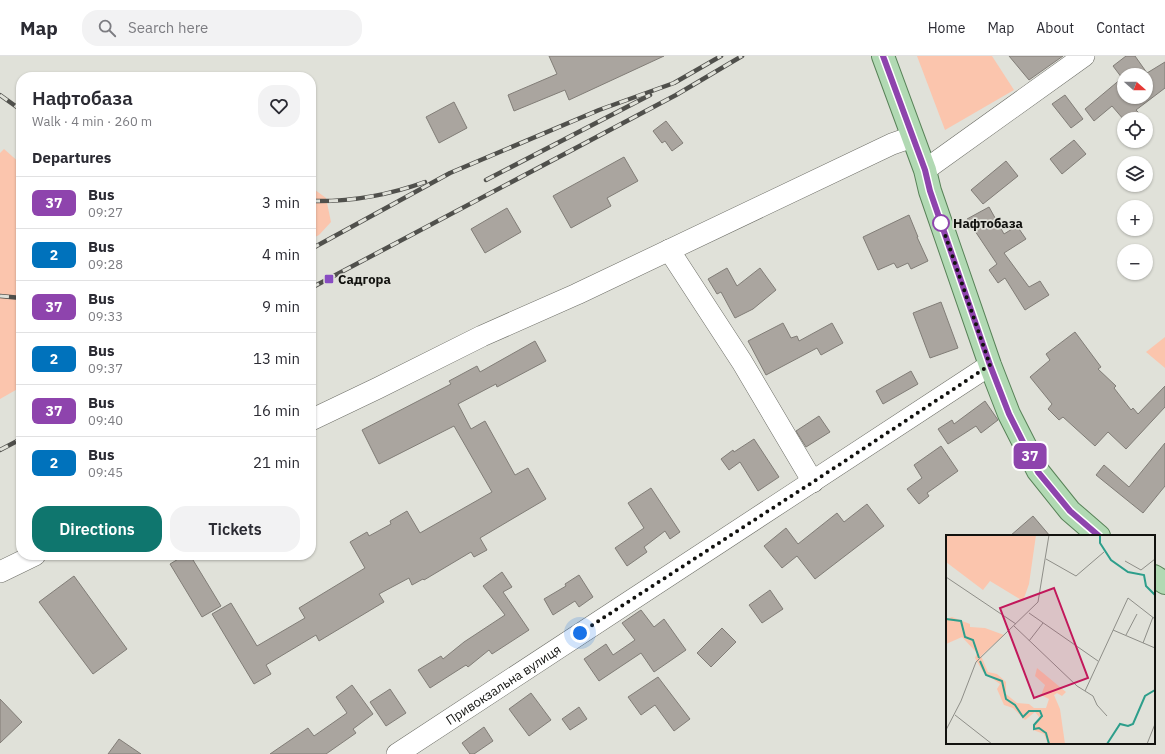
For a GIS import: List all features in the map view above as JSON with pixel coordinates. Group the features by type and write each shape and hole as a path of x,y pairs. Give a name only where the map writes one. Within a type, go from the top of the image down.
{"main road":[{"path":"883,56 925,170 930,191 990,365 1009,414 1038,472 1070,511 1098,535"},
{"path":"1155,577 1165,583"}],"street":[{"path":"925,170 1084,56"},
{"path":"316,418 482,336 577,294 892,144 912,137"},
{"path":"669,250 742,362 813,482"},
{"name":"Привокзальна вулиця","path":"397,754 990,365"},
{"path":"0,572 25,560"}],"shaded area":[{"path":"917,56 992,56 1014,90 945,130"},
{"path":"4,149 16,160 16,390 0,399 0,153"},
{"path":"316,191 326,198 331,222 316,236"},
{"path":"1165,337 1165,368 1146,352"}],"building":[{"path":"549,56 664,56 569,100 565,90 514,111 508,95 557,74"},
{"path":"1009,56 1063,56 1029,80"},
{"path":"1126,56 1135,56 1143,68 1117,68 1117,71 1113,66"},
{"path":"1165,62 1165,88 1153,97 1153,69"},
{"path":"1117,82 1117,104 1144,104 1136,110 1138,112 1117,112 1112,106 1094,121 1085,109"},
{"path":"1065,95 1083,119 1071,128 1052,104"},
{"path":"454,102 467,128 439,143 426,117"},
{"path":"666,121 683,143 672,151 665,141 662,143 653,131"},
{"path":"1074,140 1086,154 1062,174 1050,159"},
{"path":"624,157 638,181 607,198 611,206 571,228 553,196"},
{"path":"1006,161 1018,176 983,204 971,190"},
{"path":"989,207 1004,234 1017,226 1026,239 1004,253 1029,287 1040,281 1049,295 1025,310 1005,278 998,283 989,270 997,264 967,219"},
{"path":"507,208 521,232 485,253 471,229"},
{"path":"909,215 928,261 911,269 908,263 897,268 894,263 878,270 863,237"},
{"path":"727,268 737,286 760,268 776,290 753,309 735,318 721,292 717,294 708,279"},
{"path":"941,302 958,348 930,358 913,313"},
{"path":"783,323 791,338 797,336 799,341 832,323 843,343 821,355 817,348 766,375 748,341"},
{"path":"1075,332 1101,367 1098,369 1116,386 1114,388 1131,410 1133,408 1138,414 1165,386 1165,407 1126,449 1108,432 1095,446 1063,417 1059,420 1048,409 1052,404 1030,377 1050,360 1046,354"},
{"path":"535,341 546,361 497,387 496,384 458,404 471,429 485,421 515,475 528,468 546,499 480,538 487,550 474,557 471,552 424,580 423,579 412,585 409,578 379,594 384,602 319,641 316,635 266,665 271,674 254,684 212,614 231,603 257,646 305,618 299,608 365,568 350,542 367,532 369,536 391,524 390,521 407,511 420,533 492,492 454,426 379,464 362,430 451,384 449,381 477,366 480,372"},
{"path":"911,371 918,384 883,404 876,391"},
{"path":"985,401 998,420 981,433 976,426 948,444 938,429 952,420 954,424"},
{"path":"819,416 830,432 806,447 796,431"},
{"path":"754,439 779,477 758,491 740,462 729,470 721,459 733,450 734,452"},
{"path":"1165,443 1165,486 1143,513 1096,475 1104,465 1129,487"},
{"path":"941,446 958,471 927,493 929,496 919,504 907,489 922,478 914,465"},
{"path":"651,488 680,532 670,539 665,531 644,547 647,552 627,566 615,548 644,528 628,503"},
{"path":"867,504 884,526 815,579 797,556 782,568 764,546 786,528 798,544 837,513 844,522"},
{"path":"1033,516 1049,535 1011,535"},
{"path":"177,560 193,560 221,606 202,617 170,564"},
{"path":"502,572 512,587 503,592 529,630 492,654 489,650 468,667 466,665 430,688 418,670 441,656 443,659 464,642 505,615 483,586"},
{"path":"579,575 593,597 579,607 575,601 553,615 544,599 566,586 565,584"},
{"path":"74,576 127,649 93,674 39,602"},
{"path":"770,590 783,609 762,623 749,605"},
{"path":"641,610 654,627 664,619 686,650 654,672 641,653 599,681 584,659 606,644 613,655 635,640 622,623"},
{"path":"722,628 736,642 711,667 697,653"},
{"path":"658,677 690,719 674,731 655,705 641,715 628,697"},
{"path":"352,685 373,714 353,729 356,733 326,754 270,754 308,728 314,736 347,713 336,697"},
{"path":"390,689 406,713 386,726 370,702"},
{"path":"531,693 551,720 529,736 509,709"},
{"path":"0,699 22,722 0,743"},
{"path":"579,707 587,719 570,730 562,719"},
{"path":"484,727 493,741 474,754 470,754 462,743"},
{"path":"119,739 141,754 108,754"}],"railway":[{"path":"316,246 450,173 599,110 674,83 721,56"},
{"path":"316,285 676,95 742,56"},
{"path":"0,95 16,106"},
{"path":"486,180 650,95"},
{"path":"316,201 369,197 397,191 425,182"},
{"path":"0,296 16,298"},
{"path":"0,450 16,442"}],"bus line":[{"name":"37","path":"883,56 925,170 930,191 990,365 1009,414 1038,472 1070,511 1098,535"}],"place":[{"name":"Нафтобаза","path":"941,223"},
{"name":"Садгора","path":"329,279"}],"route":[{"path":"580,633 990,365 940,220 941,223"}]}
